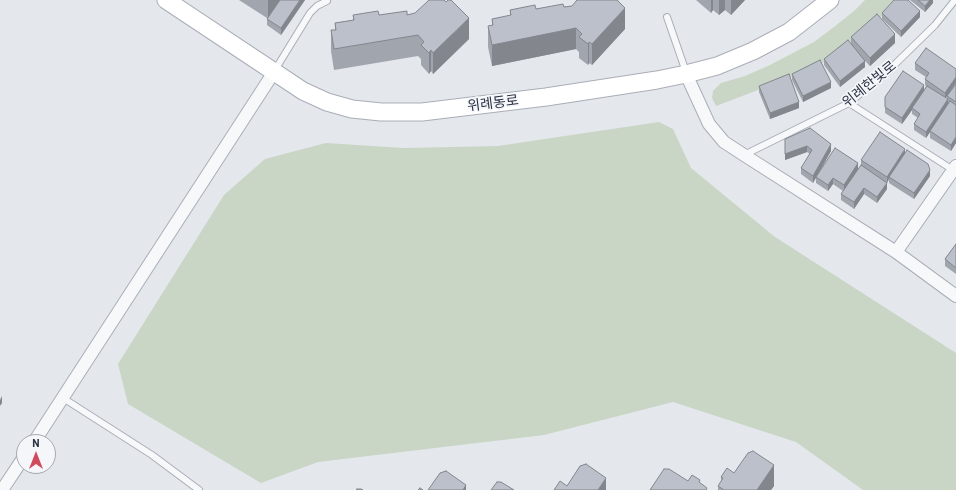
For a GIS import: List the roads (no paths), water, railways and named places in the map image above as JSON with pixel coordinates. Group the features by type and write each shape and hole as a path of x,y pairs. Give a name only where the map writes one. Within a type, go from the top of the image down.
{"street":[{"name":"위례동로","path":"166,0 303,91 327,102 352,109 381,112 422,112 538,98 657,80 686,74 717,66 753,51 789,32 830,0"},
{"path":"39,434 274,72"},
{"path":"686,74 709,124 724,142 896,252 956,296"},
{"path":"896,252 954,168"},
{"path":"2,490 16,469"}],"lane":[{"name":"위례한빛로","path":"744,154 849,103 887,72 935,25 955,0"},
{"path":"274,72 310,13 317,6 327,1"},
{"path":"667,16 686,74"},
{"path":"849,103 954,168"},
{"path":"63,398 152,455 199,490"}]}
